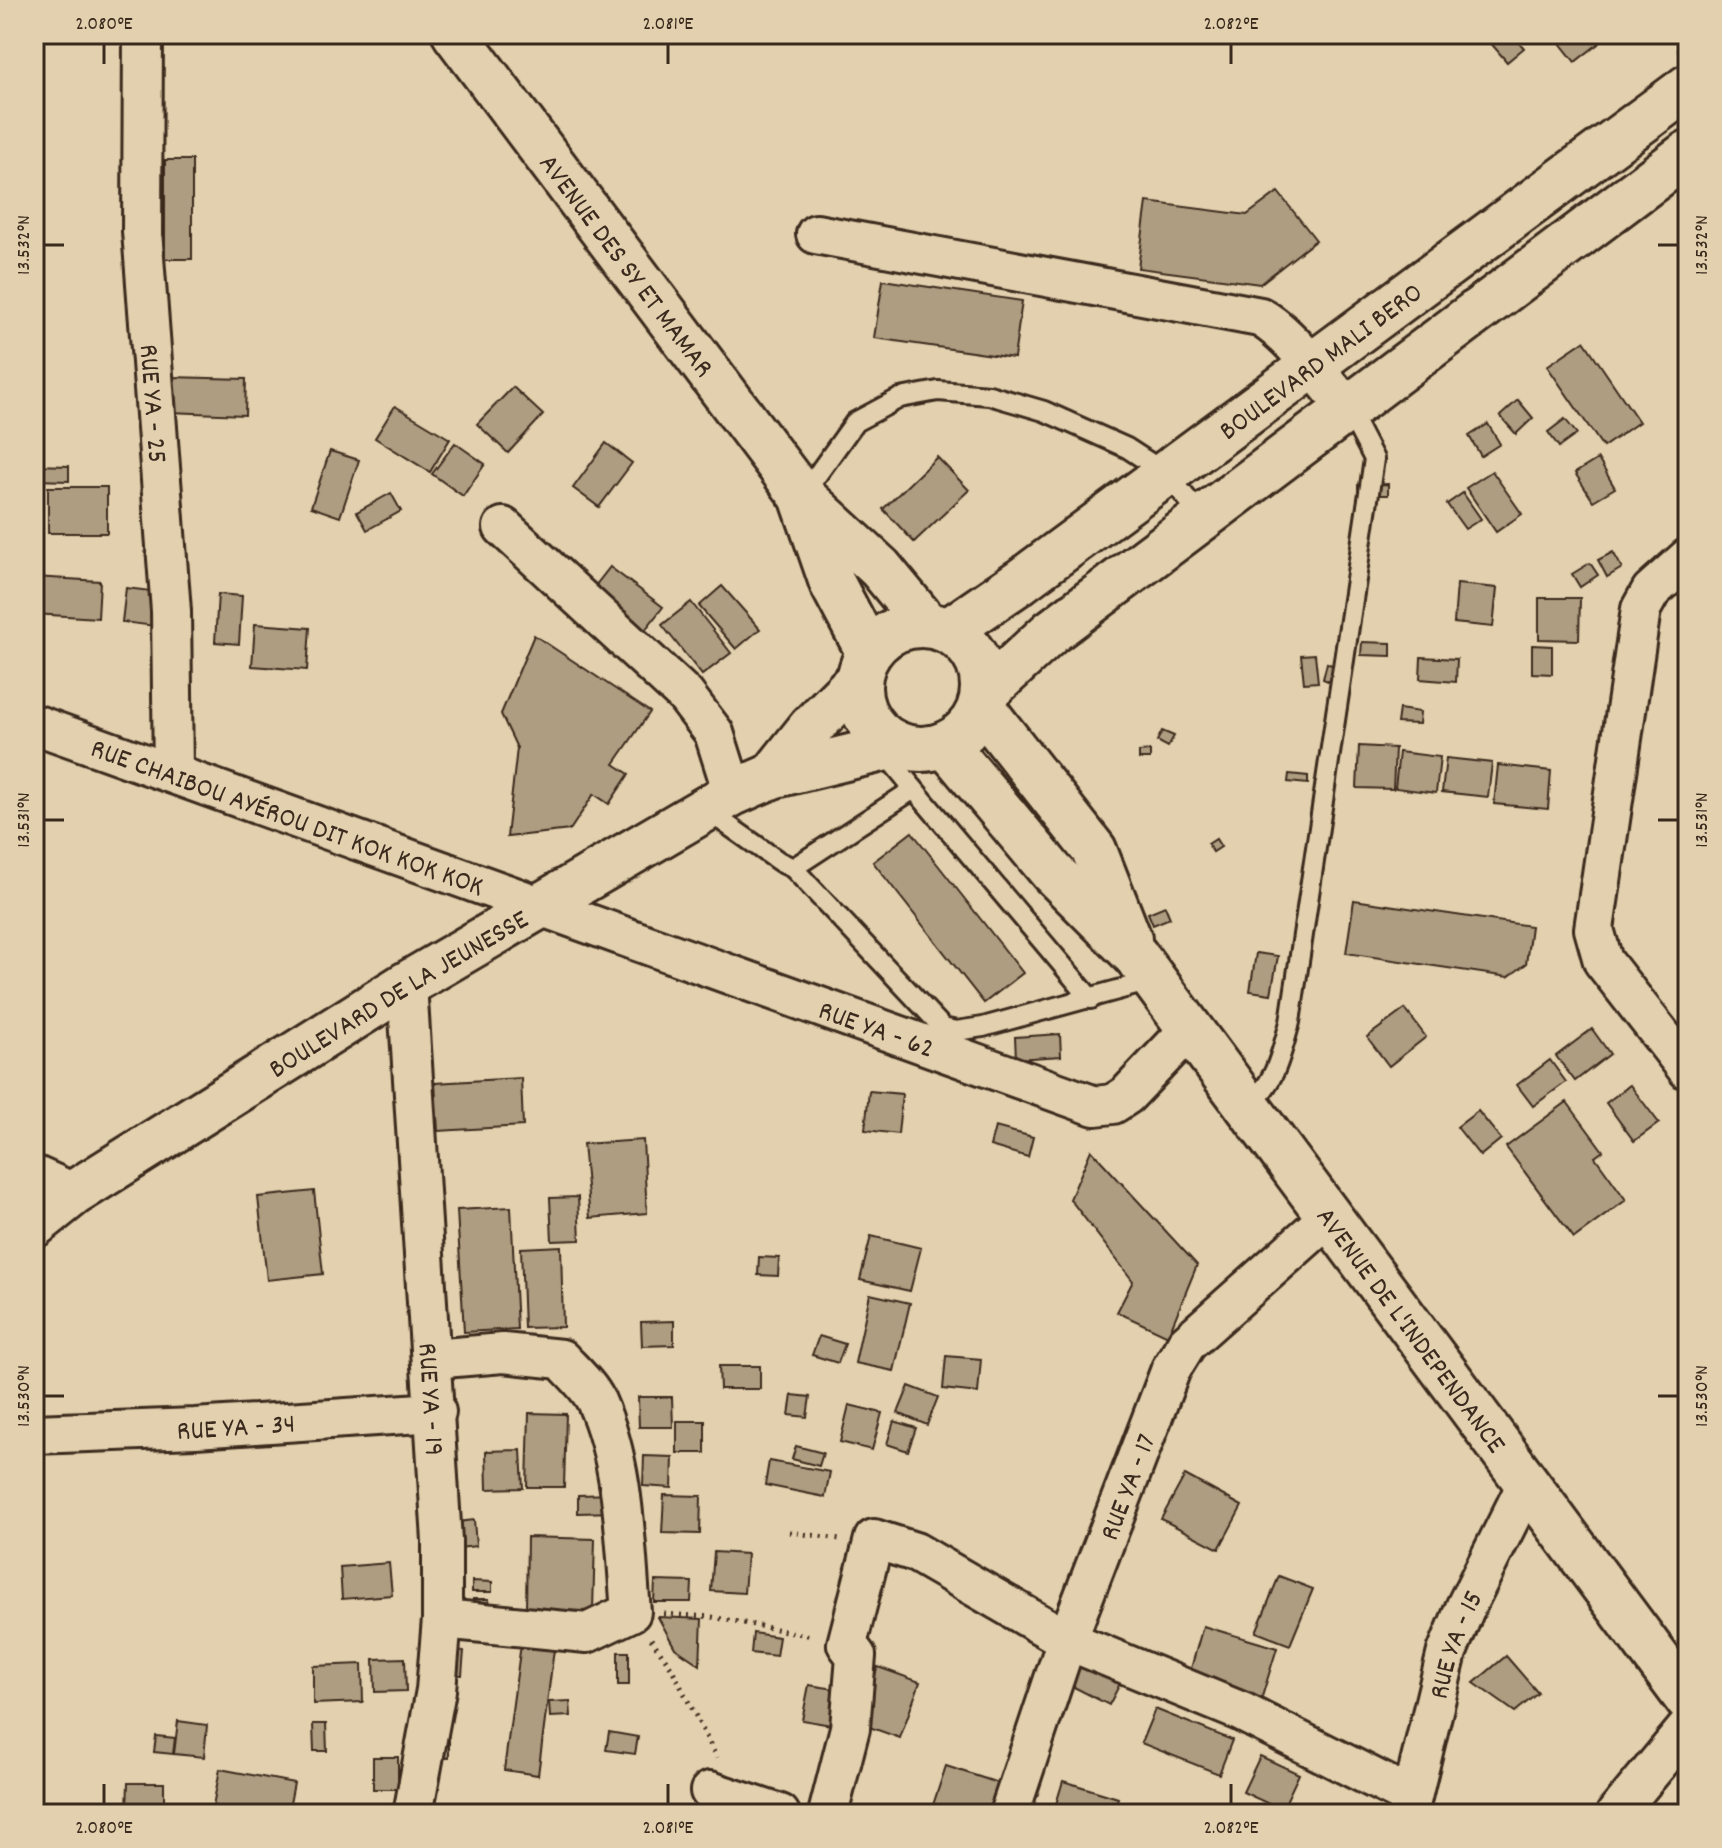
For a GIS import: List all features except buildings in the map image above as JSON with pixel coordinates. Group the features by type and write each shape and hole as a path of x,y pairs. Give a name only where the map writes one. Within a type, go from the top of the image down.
{"main road":[{"name":"AVENUE DES SY ET MAMAR","path":"455,34 802,496 880,568 937,628"},
{"name":"BOULEVARD MALI BERO","path":"937,628 1021,581 1688,87"},
{"name":"BOULEVARD MALI BERO","path":"982,700 1051,632 1688,153"},
{"name":"AVENUE DES SY ET MAMAR","path":"802,496 864,666"},
{"path":"772,776 864,666 881,640 895,631 937,628 957,636 973,652 982,672 982,700 967,729 945,744 923,749 890,747 868,720 860,700 864,666"},
{"name":"AVENUE DE L'INDEPENDANCE","path":"982,700 1094,850 1145,968"},
{"name":"AVENUE DE L'INDEPENDANCE","path":"945,744 1052,872 1145,968 1688,1700"},
{"name":"BOULEVARD DE LA JEUNESSE","path":"34,1225 74,1193 407,984 719,801 772,776 890,747"}],"street":[{"name":"RUE YA - 25","path":"143,34 142,231 171,611 173,773"},
{"path":"816,234 1260,317 1279,330 1348,409"},
{"path":"503,527 685,695 714,733 719,801"},
{"path":"1688,558 1651,591 1641,609 1594,929 1603,961 1688,1070"},
{"name":"RUE CHAIBOU AYÉROU DIT KOK KOK KOK","path":"34,724 540,906"},
{"name":"RUE YA - 62","path":"540,906 1095,1106 1113,1104 1127,1095 1190,1029"},
{"name":"RUE YA - 19","path":"407,984 442,1541 442,1619 436,1690 413,1814"},
{"path":"34,1175 74,1193"},
{"name":"RUE YA - 17","path":"1009,1814 1067,1640 1171,1369 1187,1343 1329,1217"},
{"path":"432,1359 503,1353 561,1359 595,1398 611,1448 622,1503 631,1612 587,1633 442,1619"},
{"name":"RUE YA - 34","path":"34,1434 195,1428 436,1412"},
{"name":"RUE YA - 15","path":"1409,1806 1447,1652 1466,1606 1527,1484"},
{"path":"828,1814 850,1728 856,1656 847,1644 874,1539 915,1552 1067,1640 1242,1712 1409,1806"},
{"path":"1616,1814 1688,1727"},
{"path":"710,1791 780,1814"}],"lane":[{"path":"802,496 855,422 900,398 938,391 989,395 1044,411 1127,448 1167,474 1203,518"},
{"path":"1247,1107 1265,1091 1281,1055 1290,1022 1372,475 1374,459 1348,409"},
{"path":"890,747 914,789 1091,999"},
{"path":"793,868 914,789"},
{"path":"719,801 780,862 793,868 943,1028 956,1031 983,1027 1091,999 1145,968"}],"path":[{"path":"789,1532 840,1539 872,1548"},
{"path":"631,1612 712,1617 847,1644"},
{"path":"631,1612 671,1667 718,1755 710,1791"}]}
